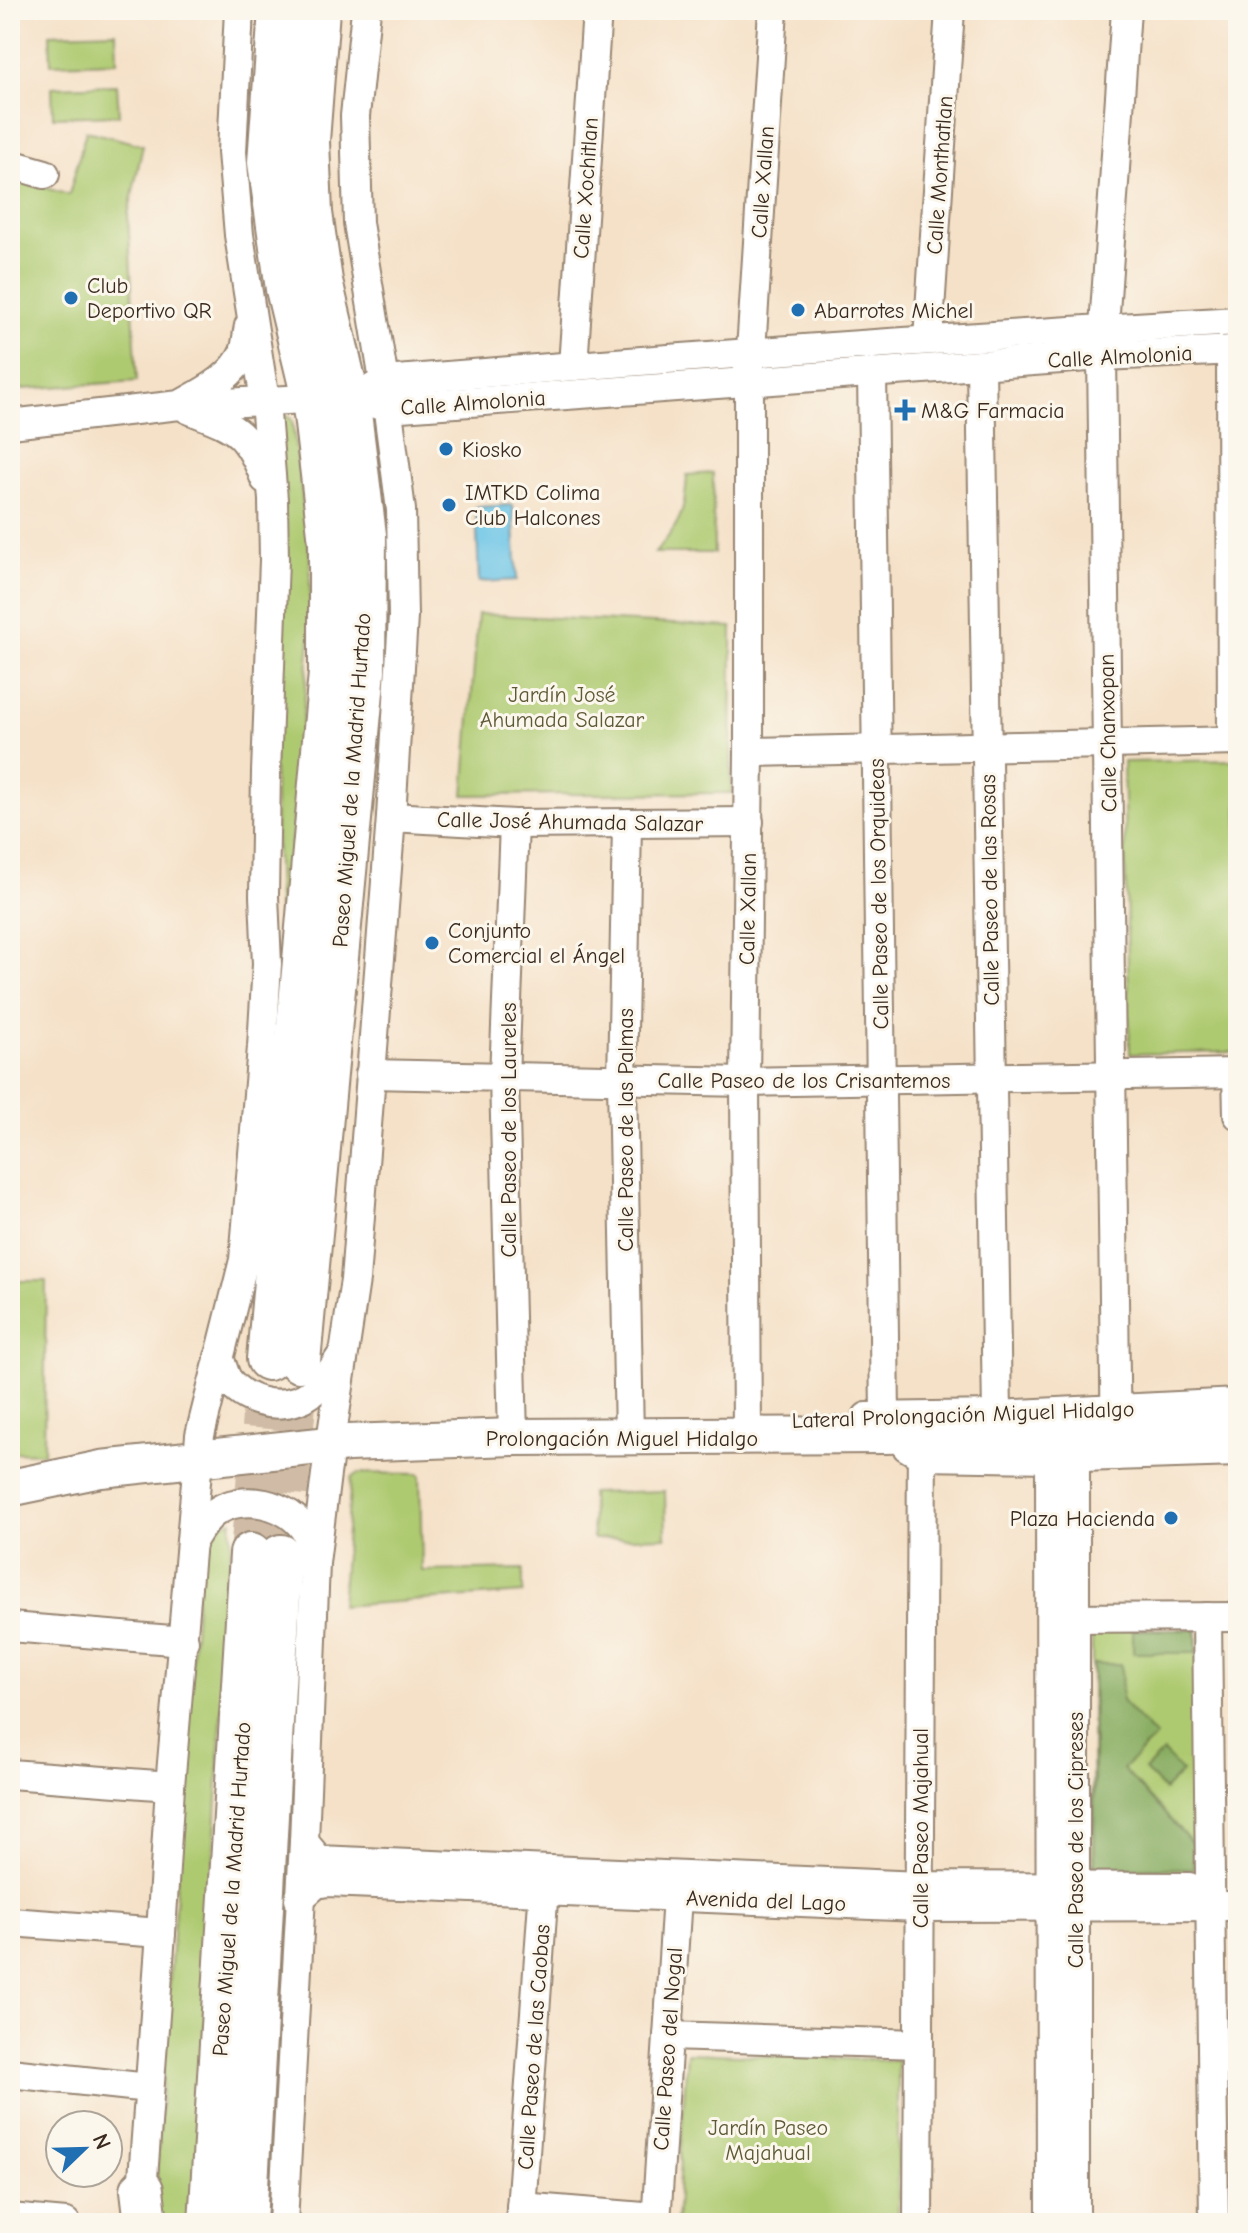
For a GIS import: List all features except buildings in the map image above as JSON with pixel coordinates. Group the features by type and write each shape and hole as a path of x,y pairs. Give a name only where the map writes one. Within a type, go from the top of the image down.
{"highway":[{"path":"257,10 251,108 256,135 269,162"},
{"name":"Paseo Miguel de la Madrid Hurtado","path":"280,10 269,162 287,289 358,396"},
{"name":"Paseo Miguel de la Madrid Hurtado","path":"283,1360 364,670 365,535 358,396 321,281 311,213 308,141 318,10"},
{"path":"308,141 325,74 335,10"},
{"name":"Paseo Miguel de la Madrid Hurtado","path":"210,2223 283,1558"},
{"name":"Paseo Miguel de la Madrid Hurtado","path":"245,2223 283,1558"}],"main road":[{"name":"Prolongación Miguel Hidalgo","path":"10,1488 101,1469 331,1444 885,1426 922,1445 1238,1427"}],"street":[{"path":"142,2212 170,1786 200,1435 244,1260 267,964 265,865 273,500 265,401 239,235 232,152 239,10"},
{"path":"283,2223 304,1842 283,1558 331,1444 355,1280 391,817 403,617 401,510 358,396 355,116 366,10"},
{"name":"Calle Xochitlan","path":"573,366 597,10"},
{"name":"Calle Xallan","path":"747,1430 745,1082 749,822 749,382 773,10"},
{"name":"Calle Monthatlan","path":"928,340 950,10"},
{"name":"Calle Chanxopan","path":"1117,1432 1102,342 1126,10"},
{"path":"10,164 45,174"},
{"path":"180,405 234,368 244,351 251,318"},
{"name":"Calle Almolonia","path":"358,396 749,382 981,365 1238,321"},
{"name":"Calle Almolonia","path":"358,396 573,366 928,340 1102,342 1235,350"},
{"path":"749,752 1235,741 1235,350"},
{"name":"Calle Paseo de las Rosas","path":"981,365 997,1415"},
{"name":"Calle Paseo de los Orquideas","path":"872,372 885,1426"},
{"path":"10,424 180,405 358,396"},
{"path":"180,405 239,433 255,452 273,500"},
{"name":"Calle José Ahumada Salazar","path":"391,817 514,824 749,822"},
{"name":"Calle Paseo de los Laureles","path":"513,1437 504,1077 514,824"},
{"name":"Calle Paseo de las Palmas","path":"627,824 622,1081 635,1436"},
{"path":"1238,1073 1238,1115"},
{"name":"Calle Paseo de los Crisantemos","path":"370,1074 745,1082 1238,1073"},
{"path":"219,1357 227,1379 245,1397 273,1404 300,1400 326,1379 343,1353"},
{"name":"Lateral Prolongación Miguel Hidalgo","path":"922,1445 1062,1458 1117,1432 1238,1403"},
{"name":"Lateral Prolongación Miguel Hidalgo","path":"885,1426 997,1415 1238,1452"},
{"name":"Calle Paseo Majahual","path":"918,2223 922,1445"},
{"name":"Calle Paseo de los Cipreses","path":"1051,2223 1062,1896 1062,1458"},
{"path":"190,1544 202,1524 217,1511 244,1502 271,1504 294,1517 308,1535 283,1558"},
{"path":"1207,1617 1219,1900 1214,2223"},
{"path":"1062,1618 1238,1617"},
{"path":"10,1627 184,1641"},
{"path":"10,1774 170,1786"},
{"name":"Avenida del Lago","path":"304,1842 319,1860 471,1878"},
{"name":"Avenida del Lago","path":"299,1899 316,1884 327,1882 471,1878 920,1897 1062,1896 1219,1900 1238,1887"},
{"name":"Calle Paseo de las Caobas","path":"521,2215 544,1881"},
{"name":"Calle Paseo del Nogal","path":"656,2221 678,1886"},
{"name":"Calle Paseo de los Cipreses","path":"1062,1896 1075,2223"},
{"path":"10,1922 161,1933"},
{"path":"668,2036 919,2044"},
{"path":"10,2073 149,2088"},
{"path":"521,2215 656,2221"},
{"path":"10,2218 66,2223"}],"green space":[{"path":"116,32 117,62 51,64 50,34"},
{"path":"117,85 119,115 53,117 52,87"},
{"name":"Club Deportivo QR","path":"86,131 143,145 128,215 137,381 10,390 10,177 69,195"},
{"path":"281,411 292,420 310,555 310,640 280,963 274,767 272,423"},
{"path":"713,473 714,553 655,553 680,517 687,475"},
{"name":"Jardín José Ahumada Salazar","path":"478,614 732,627 731,793 464,795"},
{"path":"1238,760 1238,1052 1130,1054 1123,762"},
{"path":"10,1281 46,1281 44,1453 10,1452"},
{"path":"359,1473 420,1474 422,1571 523,1569 523,1593 341,1606 351,1478"},
{"path":"665,1491 666,1537 593,1539 591,1493"},
{"path":"232,1521 194,2223 153,2223 200,1547 222,1523"},
{"path":"1092,1629 1197,1629 1197,1873 1092,1873"},
{"path":"1133,1630 1196,1630 1196,1653 1133,1653"},
{"path":"1093,1664 1121,1664 1122,1701 1156,1737 1123,1769 1193,1844 1193,1868 1095,1869"},
{"path":"1163,1752 1182,1772 1164,1790 1145,1770"},
{"name":"Jardín Paseo Majahual","path":"687,2053 898,2061 898,2223 676,2223"}],"water":[{"path":"513,505 517,580 479,582 476,507"}],"tunnel":[{"path":"251,1554 268,1359"},
{"path":"281,1556 299,1361"}],"place":[{"name":"Club Deportivo QR","path":"71,298"},
{"name":"Abarrotes Michel","path":"798,310"},
{"name":"M&G Farmacia","path":"905,410"},
{"name":"Kiosko","path":"446,449"},
{"name":"IMTKD Colima Club Halcones","path":"449,505"},
{"name":"Conjunto Comercial el Ángel","path":"432,943"},
{"name":"Plaza Hacienda","path":"1171,1518"}]}
